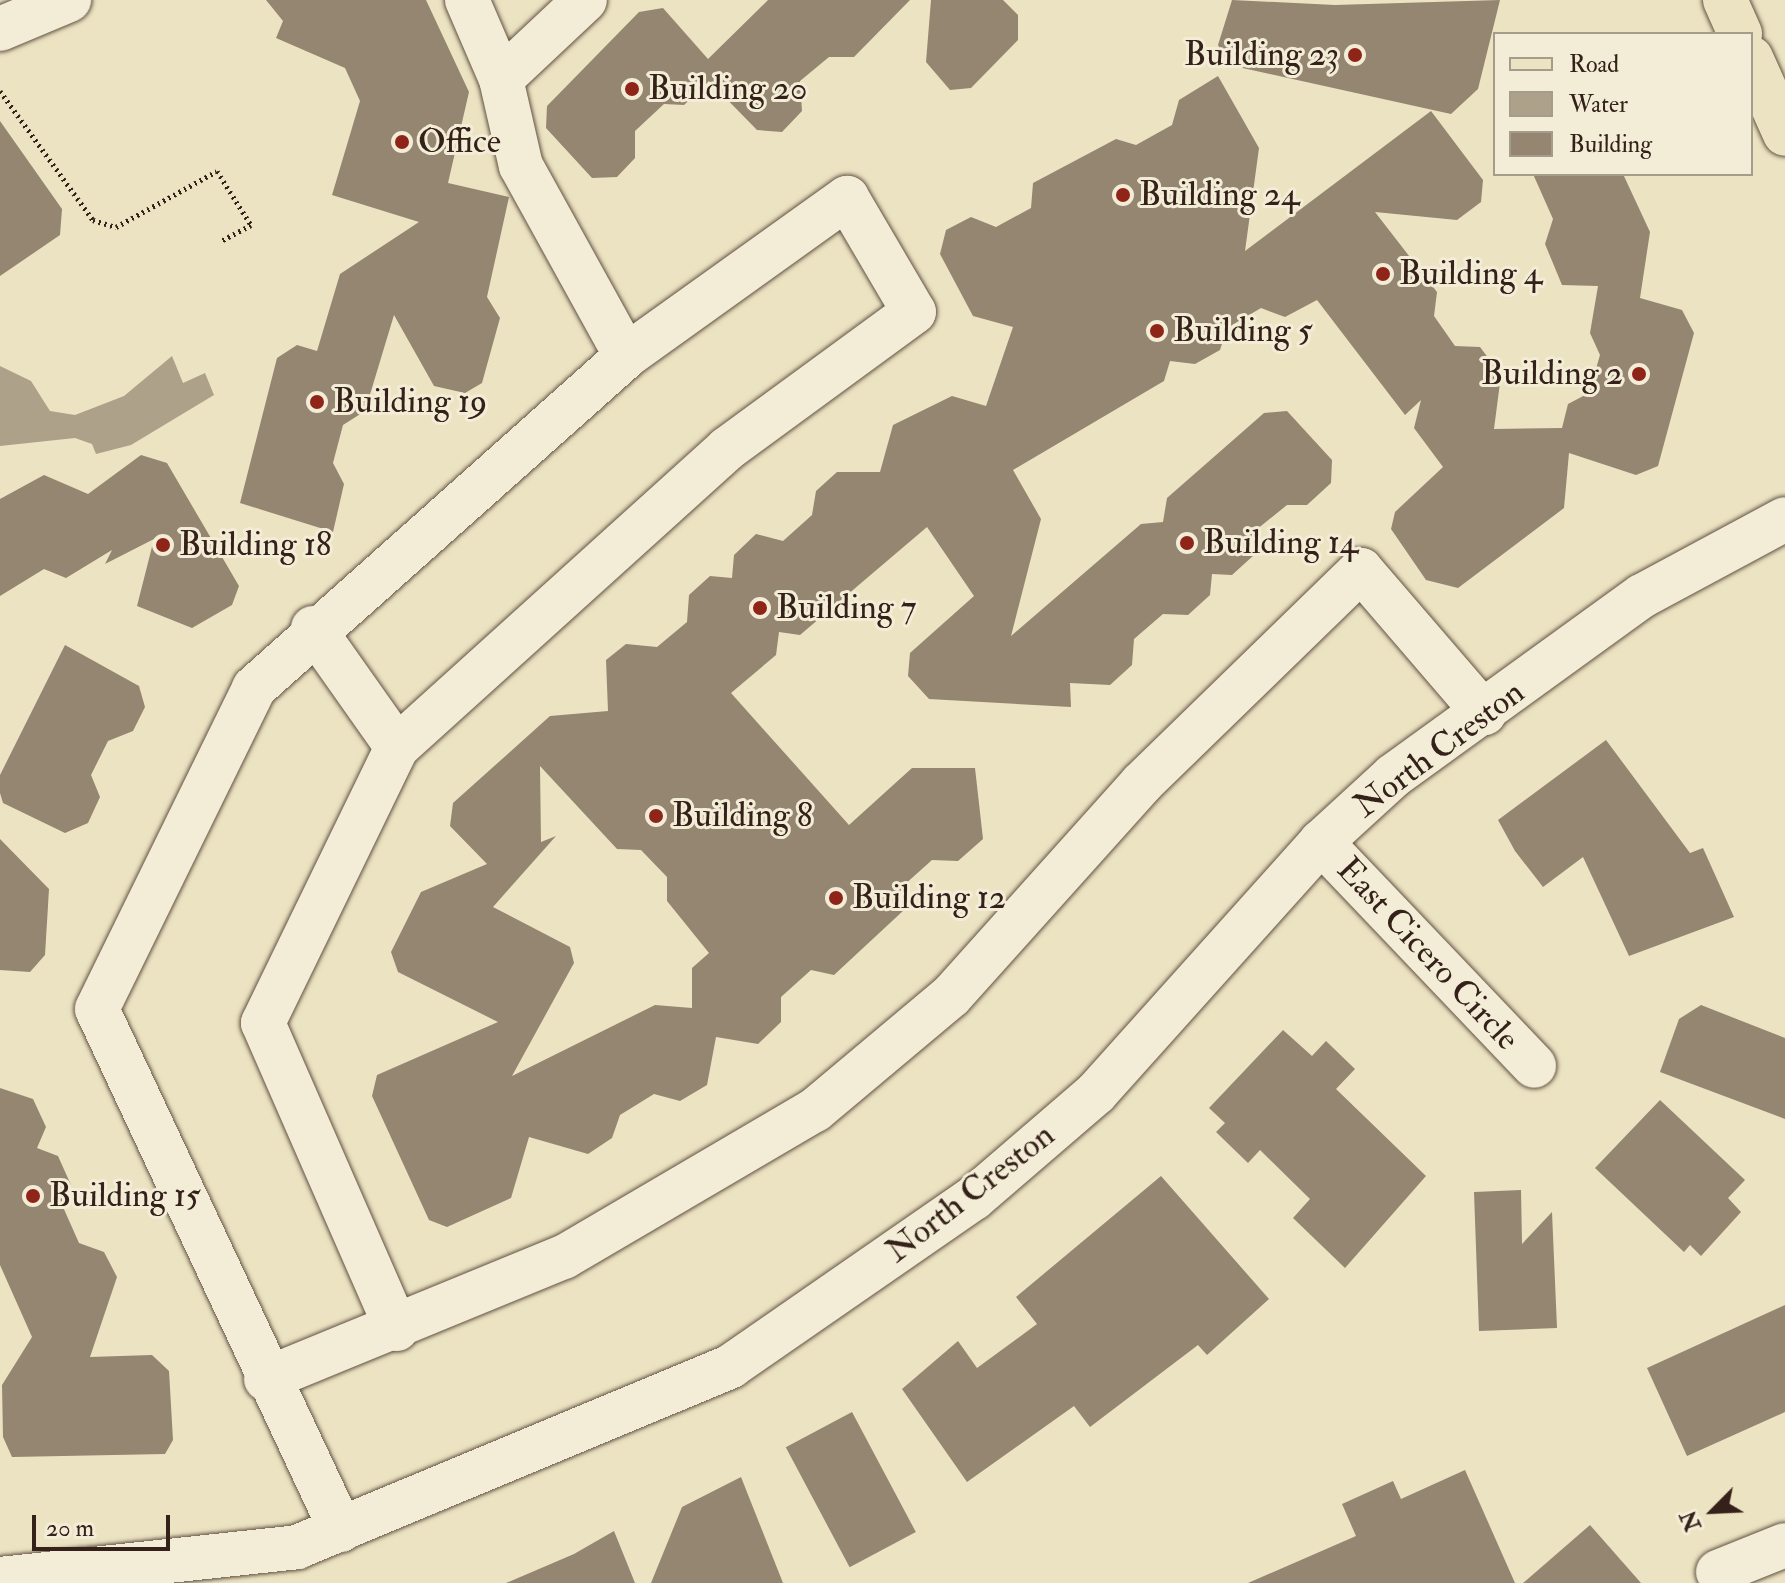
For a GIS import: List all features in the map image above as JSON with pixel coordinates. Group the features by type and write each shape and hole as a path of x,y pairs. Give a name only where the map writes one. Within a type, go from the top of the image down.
{"main road":[{"path":"1725,0 1739,32"},
{"path":"1753,62 1785,134"}],"street":[{"path":"0,29 69,0"},
{"path":"467,0 501,79 521,166 626,356"},
{"path":"501,79 585,0"},
{"path":"341,1530 266,1379 97,1009 254,688 313,628 626,356 847,198 914,312 727,449 397,747 263,1023 397,1329"},
{"name":"North Creston","path":"0,1579 297,1547 731,1366 974,1198 1096,1093 1321,842 1393,776 1642,596 1785,519"},
{"path":"266,1379 397,1329 564,1257 815,1110 951,996 1141,784 1361,570 1484,713"},
{"path":"313,628 397,747"},
{"name":"East Cicero Circle","path":"1321,842 1534,1066"},
{"path":"1718,1572 1785,1545"}],"path":[{"path":"0,91 93,220 116,227 217,171 251,225 221,241"}],"water":[{"path":"172,356 183,383 205,373 214,395 131,445 96,454 92,444 75,438 0,446 0,366 31,381 50,411 75,415 124,396"}],"building":[{"path":"266,0 426,0 469,92 448,183 509,197 487,297 500,318 482,383 465,393 434,386 394,315 365,411 343,425 333,463 344,484 333,532 240,503 277,358 297,345 317,351 340,274 419,222 332,195 360,101 345,68 276,38 283,21"},
{"name":"Building 20","path":"768,0 910,0 854,57 829,57 800,81 802,111 782,132 757,130 709,81 684,105 664,104 635,131 635,158 617,177 592,178 546,128 547,106 639,12 663,8 708,59"},
{"path":"931,0 1003,0 1018,15 1018,40 971,88 950,90 926,62"},
{"name":"Building 23","path":"1232,0 1335,5 1500,0 1478,89 1451,114 1229,65 1218,45"},
{"path":"1218,76 1259,148 1245,251 1431,111 1483,180 1481,202 1457,220 1375,212 1437,292 1434,316 1455,346 1480,347 1501,375 1494,429 1562,428 1568,404 1589,393 1600,355 1590,333 1598,286 1562,285 1545,244 1553,219 1534,176 1624,176 1650,232 1640,298 1682,310 1694,333 1658,466 1636,475 1569,453 1564,508 1458,588 1426,580 1391,529 1395,512 1443,467 1414,428 1421,400 1405,415 1317,300 1285,317 1261,308 1227,328 1220,350 1195,364 1170,361 1164,381 1013,470 1041,519 1011,636 1141,524 1163,522 1167,498 1264,413 1287,411 1332,460 1331,483 1307,505 1287,505 1256,530 1254,555 1232,575 1212,574 1210,595 1188,615 1163,614 1134,639 1132,665 1110,685 1070,683 1071,707 929,699 908,676 910,653 974,596 927,527 800,635 779,632 776,655 731,693 849,825 912,768 975,768 983,839 958,861 932,860 903,886 904,910 834,975 811,970 781,997 781,1022 758,1044 716,1037 707,1085 680,1101 654,1094 620,1115 612,1138 588,1154 529,1137 511,1198 447,1227 429,1220 372,1096 377,1075 498,1022 398,972 391,952 421,892 487,864 450,826 453,803 550,716 608,711 606,660 626,644 657,647 687,622 689,595 710,576 732,578 734,555 756,534 783,541 812,515 816,491 837,472 880,472 893,425 952,396 986,406 1013,327 973,316 940,254 946,230 971,217 996,227 1031,208 1033,183 1116,139 1136,145 1172,125 1179,100","holes":["540,766 617,849 641,850 667,877 667,901 709,953 692,968 692,1008 655,1005 512,1076 574,963 570,947 493,907 556,836 541,842"]},
{"path":"0,121 62,209 60,235 0,276"},
{"name":"Building 18","path":"141,455 167,463 239,586 232,605 192,628 137,606 154,539 105,564 112,550 66,578 44,569 0,596 0,499 44,475 88,494"},
{"path":"65,645 139,686 145,707 133,731 108,741 91,775 100,797 88,823 65,833 3,803 0,775"},
{"path":"1606,740 1690,853 1703,848 1734,917 1629,956 1583,857 1543,887 1515,851 1498,820"},
{"path":"0,839 49,889 45,955 30,972 0,970"},
{"path":"1701,1005 1785,1038 1785,1119 1660,1072 1679,1019"},
{"path":"1283,1030 1312,1056 1326,1041 1355,1069 1336,1089 1426,1176 1345,1268 1293,1218 1310,1199 1260,1150 1248,1163 1216,1132 1225,1123 1209,1108"},
{"path":"0,1088 33,1099 46,1127 37,1148 58,1156 71,1185 63,1207 79,1243 104,1252 117,1277 90,1357 152,1355 169,1371 173,1440 165,1454 12,1457 3,1437 2,1385 32,1337 0,1265"},
{"path":"1660,1100 1745,1180 1728,1198 1741,1212 1701,1256 1690,1245 1684,1252 1595,1168"},
{"path":"1161,1176 1269,1299 1207,1355 1198,1345 1090,1427 1074,1406 967,1482 902,1389 958,1341 977,1368 1037,1324 1016,1297"},
{"path":"1521,1190 1522,1244 1552,1212 1557,1328 1479,1331 1474,1192"},
{"path":"1785,1305 1785,1412 1687,1456 1647,1368"},
{"path":"852,1412 916,1532 850,1567 786,1447"},
{"path":"1465,1470 1515,1583 1248,1583 1356,1536 1342,1504 1393,1481 1401,1499"},
{"path":"741,1477 783,1583 651,1583 682,1507"},
{"path":"1590,1525 1641,1583 1523,1583"},
{"path":"614,1531 635,1583 506,1583 574,1554"}],"place":[{"name":"Building 23","path":"1355,55"},
{"name":"Building 20","path":"632,89"},
{"name":"Office","path":"402,142"},
{"name":"Building 24","path":"1123,195"},
{"name":"Building 4","path":"1383,274"},
{"name":"Building 5","path":"1157,331"},
{"name":"Building 2","path":"1639,374"},
{"name":"Building 19","path":"317,402"},
{"name":"Building 14","path":"1187,543"},
{"name":"Building 18","path":"163,545"},
{"name":"Building 7","path":"760,608"},
{"name":"Building 8","path":"656,816"},
{"name":"Building 12","path":"836,898"},
{"name":"Building 15","path":"33,1196"}]}
